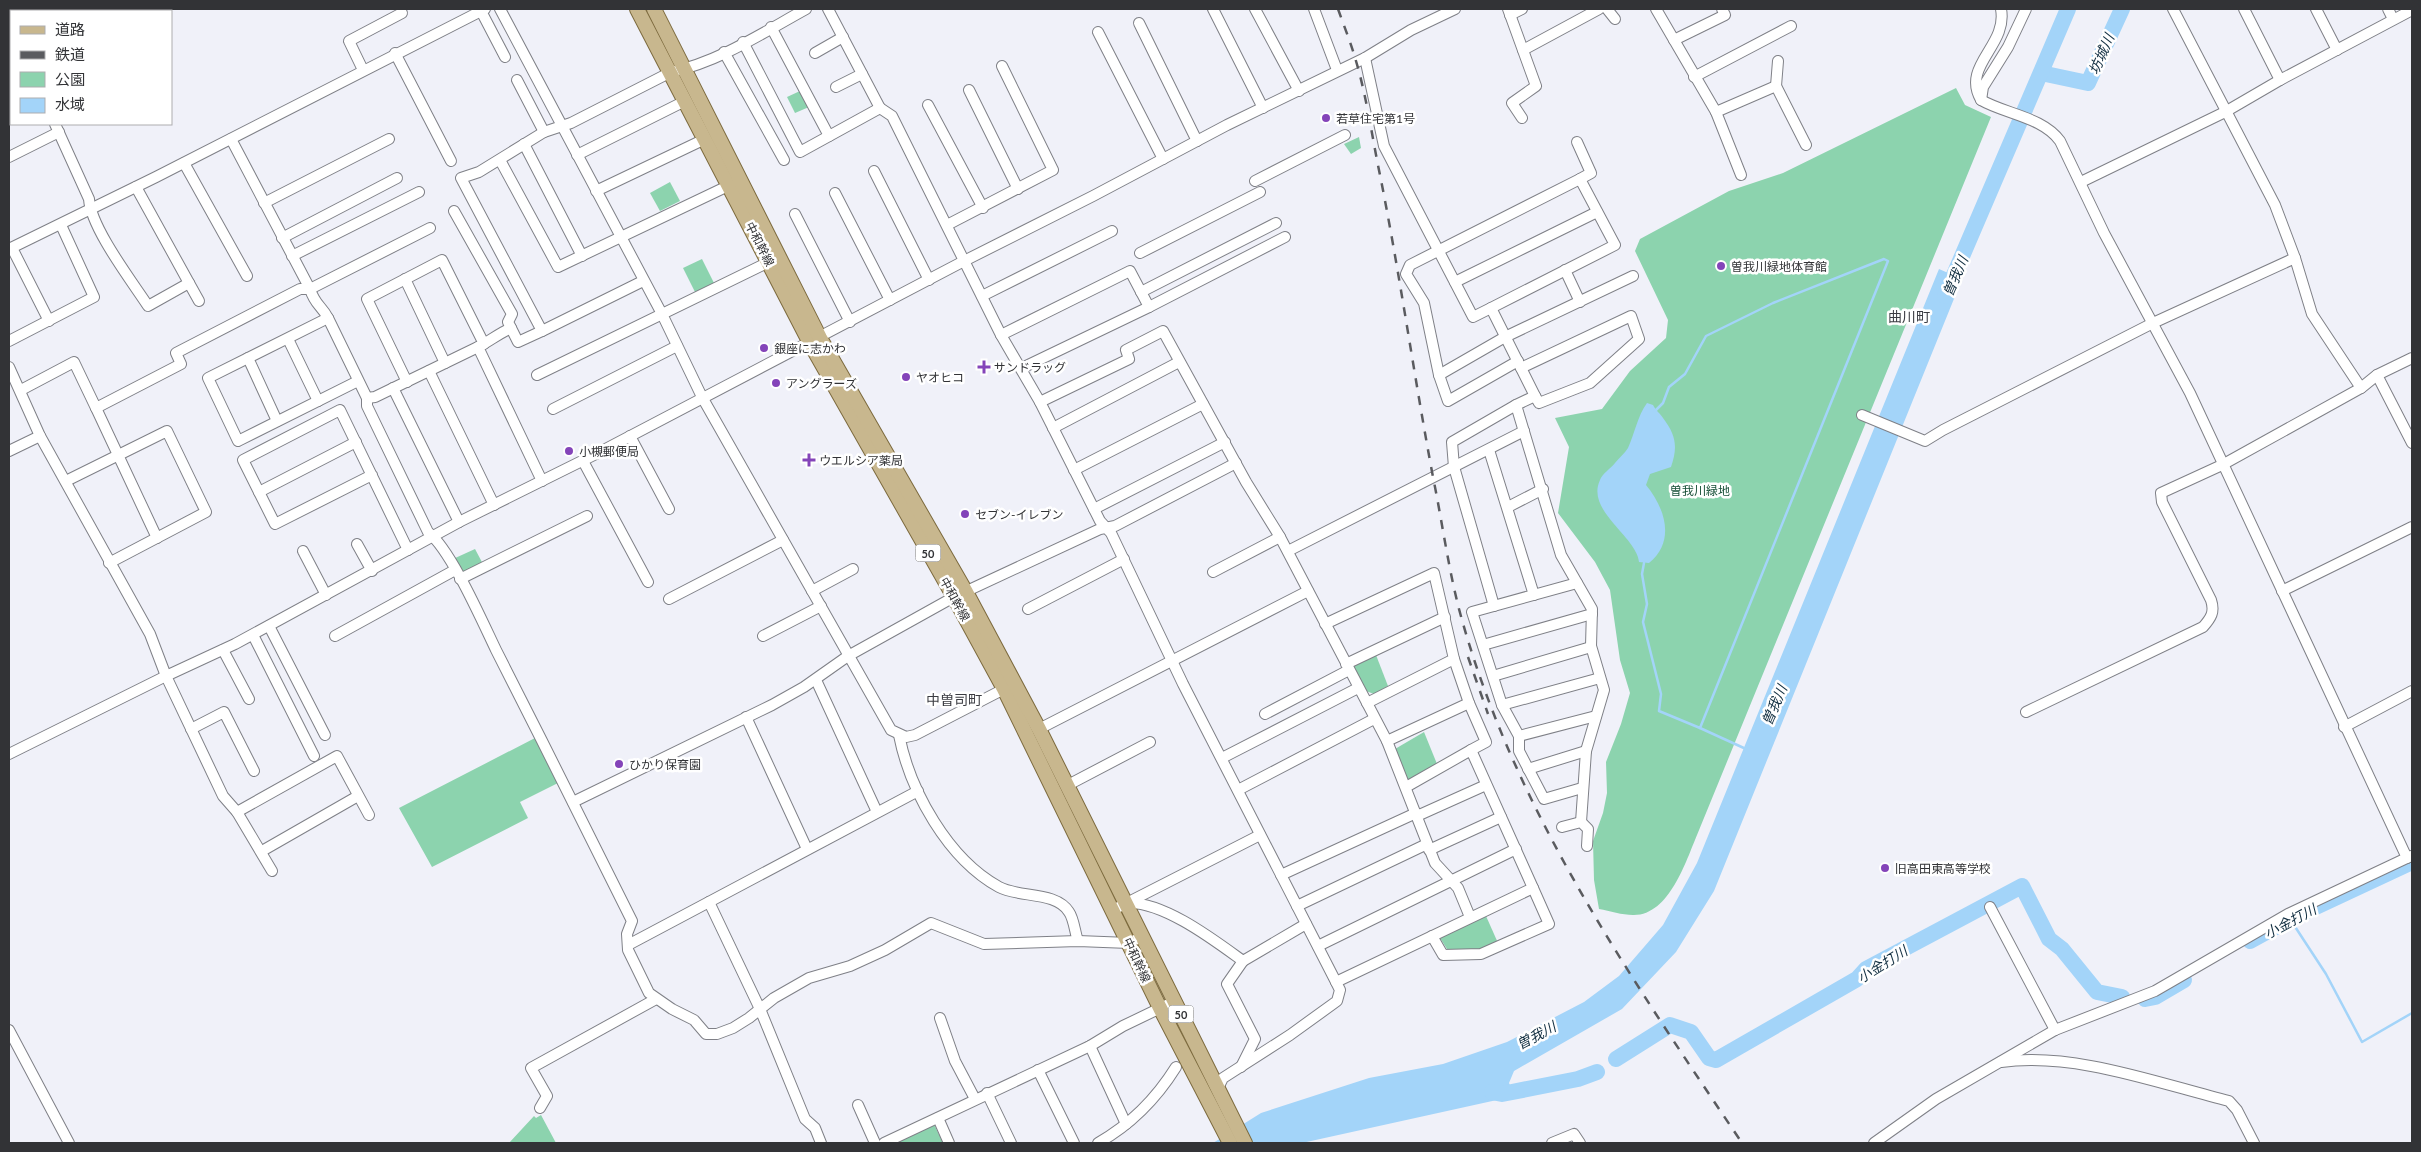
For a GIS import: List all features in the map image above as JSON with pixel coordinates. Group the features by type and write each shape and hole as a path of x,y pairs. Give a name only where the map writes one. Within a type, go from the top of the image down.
{"main road":[{"name":"中和幹線","path":"638,9 769,262 1038,729 1068,785 1245,1143"},
{"name":"中和幹線","path":"654,9 685,69 815,340"},
{"name":"中和幹線","path":"960,594 1004,689 1160,1008 1230,1143"}],"street":[{"path":"500,9 622,237 702,397 891,730 906,737 915,735 1004,689"},
{"path":"542,331 461,178 479,172 544,132 570,123 671,72 685,69 724,52 806,9"},
{"path":"828,9 880,108 892,116 1001,335 1022,368 1094,509 1111,533 1171,660 1340,990 1337,1000 1290,1035 1223,1078 1219,1090"},
{"path":"1213,9 1263,108"},
{"path":"1255,9 1299,91"},
{"path":"1314,9 1337,70"},
{"path":"9,754 253,635 459,522 583,461 964,261 1337,70 1365,58 1411,30 1455,9"},
{"path":"1522,9 1509,12 1536,86 1512,103 1522,118"},
{"path":"1523,50 1598,9"},
{"path":"1608,9 1615,19"},
{"path":"1656,9 1716,112 1741,175"},
{"path":"1674,40 1725,15 1722,9"},
{"path":"1874,1143 1936,1099 1995,1063 2055,1030 2155,991 2288,914 2410,857 2344,727 2190,393 2104,233 2060,141 2055,134 2044,126 1984,102 1975,90 1976,75 1999,35 2003,23 2002,9"},
{"path":"1984,102 1983,87 2008,48 2026,9"},
{"path":"2174,9 2225,112 2275,205 2295,258 2312,314 2361,388"},
{"path":"2244,9 2280,80"},
{"path":"2316,9 2337,50"},
{"path":"2388,9 2393,19"},
{"path":"49,320 10,248 61,225 483,10 505,57"},
{"path":"2081,182 2225,112 2280,80 2412,10"},
{"path":"363,70 349,41 402,13"},
{"path":"1139,23 1197,141"},
{"path":"1694,77 1791,26"},
{"path":"772,27 830,136"},
{"path":"1098,32 1163,159"},
{"path":"815,53 844,37"},
{"path":"744,42 800,152 880,108"},
{"path":"724,52 784,160"},
{"path":"396,53 451,162"},
{"path":"1365,58 1384,146 1473,317 1614,245 1580,178"},
{"path":"1778,61 1776,86 1806,145"},
{"path":"947,225 1053,170 1002,66"},
{"path":"836,86 862,74"},
{"path":"517,80 544,132"},
{"path":"1716,112 1776,86"},
{"path":"969,90 1018,189"},
{"path":"577,156 685,101"},
{"path":"928,104 983,208"},
{"path":"9,157 57,128 90,199 90,210 108,244 148,306 189,283"},
{"path":"1254,181 1345,135"},
{"path":"231,139 310,289 314,303 323,308 367,398 367,406 396,469 428,532 434,537 460,579 632,921 628,934 628,950 650,993 656,999 694,1020 706,1034 716,1034 733,1028 774,998 809,978 850,966 885,950 931,922 984,944 1078,941 1129,944 1143,936"},
{"path":"264,203 389,139"},
{"path":"596,191 705,139"},
{"path":"1491,308 1520,365 1538,403 1590,383 1640,339 1631,316 1520,365 1448,401 1439,375 1424,303 1406,274 1410,265 1591,173 1577,142"},
{"path":"524,144 582,256"},
{"path":"500,160 558,268 730,185"},
{"path":"184,163 247,276"},
{"path":"874,171 929,280"},
{"path":"282,238 397,178"},
{"path":"136,187 199,301"},
{"path":"292,256 419,192"},
{"path":"1140,253 1260,192"},
{"path":"836,193 890,300"},
{"path":"454,211 512,314 508,322 518,342 644,281"},
{"path":"1455,282 1597,212"},
{"path":"795,214 850,322"},
{"path":"1141,292 1276,223"},
{"path":"9,341 94,297 61,225"},
{"path":"96,408 180,364 176,353 300,289 310,289 430,228"},
{"path":"982,296 1112,231"},
{"path":"1022,368 1149,307 1285,236"},
{"path":"1862,415 1925,441 1942,430 2153,323 2295,258"},
{"path":"407,382 367,299 442,260 542,481"},
{"path":"537,375 769,262"},
{"path":"1564,270 1580,302"},
{"path":"1001,335 1130,271 1149,307"},
{"path":"1439,375 1505,337 1633,276"},
{"path":"404,279 445,363"},
{"path":"328,318 208,378 233,432 238,441 358,381"},
{"path":"367,398 375,397 407,382 480,346 492,337 511,328"},
{"path":"1040,402 1129,359 1126,350 1163,331 1236,463 1288,551 1387,741 1435,863 1458,888 1470,917"},
{"path":"288,339 318,401"},
{"path":"553,409 677,346"},
{"path":"248,358 277,421"},
{"path":"2026,712 2203,627 2212,617 2212,600 2162,502 2161,493 2222,465 2412,358"},
{"path":"21,390 74,362 157,538"},
{"path":"1053,428 1179,362"},
{"path":"9,367 21,390 40,436 150,634 166,676 223,796 237,812 262,851 272,871"},
{"path":"429,371 494,504"},
{"path":"2377,376 2412,443"},
{"path":"393,388 459,522"},
{"path":"1494,606 1454,467 1452,442 1535,396"},
{"path":"1074,470 1203,404"},
{"path":"1516,405 1543,489 1561,555 1592,609 1591,647 1604,690 1586,751 1581,822 1588,830 1587,846"},
{"path":"372,475 275,524 243,460 340,410 356,442 372,475 408,550"},
{"path":"66,482 167,431 206,512 109,563"},
{"path":"1288,551 1414,485 1489,450 1524,431"},
{"path":"9,451 40,436"},
{"path":"630,436 669,509"},
{"path":"259,492 356,442"},
{"path":"1094,509 1225,442"},
{"path":"1489,450 1534,595"},
{"path":"583,461 648,582"},
{"path":"572,802 772,705 816,680 848,656 960,594 1100,529 1106,528 1236,463"},
{"path":"1508,507 1543,489"},
{"path":"460,579 586,516"},
{"path":"2282,590 2412,527"},
{"path":"1213,572 1280,537"},
{"path":"669,599 784,540"},
{"path":"357,544 372,571"},
{"path":"303,551 326,595"},
{"path":"1028,609 1124,560"},
{"path":"812,591 853,569"},
{"path":"335,636 455,570"},
{"path":"1325,624 1434,573 1454,659 1469,703 1486,742 1406,787"},
{"path":"1577,583 1472,612 1502,706 1518,736 1519,751 1544,799 1582,788"},
{"path":"1038,729 1308,591"},
{"path":"763,636 821,606"},
{"path":"1483,645 1592,614"},
{"path":"1266,714 1347,667 1444,618"},
{"path":"269,626 325,735"},
{"path":"253,635 314,756"},
{"path":"1493,676 1591,647"},
{"path":"223,650 249,699"},
{"path":"1366,703 1454,659"},
{"path":"1502,706 1600,678"},
{"path":"816,680 877,812"},
{"path":"1222,758 1358,688"},
{"path":"2344,727 2412,691"},
{"path":"1387,741 1469,703"},
{"path":"191,729 224,712 254,771"},
{"path":"1518,736 1596,716"},
{"path":"746,717 807,849"},
{"path":"1238,790 1374,719"},
{"path":"899,735 918,791 953,849 963,861 1000,888 1054,900 1069,912 1078,941"},
{"path":"1068,785 1150,742"},
{"path":"1432,936 1442,955 1481,954 1549,924 1471,750"},
{"path":"1528,769 1586,751"},
{"path":"237,812 337,756 368,815"},
{"path":"1281,875 1486,785"},
{"path":"628,945 918,791"},
{"path":"262,851 358,796"},
{"path":"1296,906 1428,847 1501,817"},
{"path":"1562,827 1581,822"},
{"path":"1113,910 1260,836"},
{"path":"1318,946 1516,849"},
{"path":"1336,982 1533,888"},
{"path":"709,902 760,1008 805,1120 815,1128 821,1143"},
{"path":"1127,903 1140,902 1186,922 1243,961"},
{"path":"1990,907 2055,1030"},
{"path":"1240,1068 1255,1039 1227,984 1243,961 1306,924"},
{"path":"540,1108 547,1096 531,1068 656,999"},
{"path":"886,1143 987,1093 1090,1046 1122,1026 1175,1000"},
{"path":"940,1018 955,1061 975,1099"},
{"path":"9,1030 69,1143"},
{"path":"1090,1046 1126,1124"},
{"path":"1995,1063 2028,1059 2079,1063 2230,1101 2237,1110 2254,1143"},
{"path":"1098,1143 1139,1114 1164,1087 1176,1067"},
{"path":"1038,1070 1074,1143"},
{"path":"987,1093 1011,1143"},
{"path":"858,1105 875,1143"},
{"path":"938,1118 949,1143"},
{"path":"1552,1143 1574,1134 1580,1143"}],"green space":[{"name":"曽我川緑地","path":"1956,88 1965,105 1991,117 1687,859 1674,885 1657,907 1646,913 1633,915 1599,909 1594,880 1593,841 1603,813 1607,793 1606,762 1621,724 1630,693 1620,660 1610,590 1595,562 1558,513 1569,447 1555,418 1602,409 1630,371 1666,338 1668,320 1635,251 1640,239 1729,191 1783,173"},
{"path":"800,91 809,107 795,113 787,97"},
{"path":"1359,137 1361,148 1351,154 1344,144"},
{"path":"670,182 680,201 660,211 650,193"},
{"path":"702,259 714,283 695,292 683,268"},
{"path":"475,549 483,564 466,572 460,570 453,559"},
{"path":"1376,655 1388,686 1374,694 1366,691 1352,665"},
{"path":"1424,732 1437,764 1408,781 1395,749"},
{"path":"535,738 558,783 520,802 528,818 432,867 399,808"},
{"path":"1486,916 1498,943 1477,951 1447,949 1440,938"},
{"path":"541,1115 556,1143 509,1143 534,1116 536,1118"},
{"path":"933,1122 943,1143 899,1143 899,1138"}],"water":[{"path":"1939,269 1962,279 1714,891 1676,952 1622,1009 1514,1071 1509,1083 1515,1096 1302,1143 1213,1143 1261,1113 1369,1078 1443,1064 1507,1042 1584,1002 1619,976 1663,925 1697,863"},
{"path":"1647,403 1653,405 1671,430 1675,447 1671,467 1650,474 1646,485 1658,504 1665,524 1663,545 1649,563 1639,562 1633,547 1600,504 1597,492 1601,478 1628,448"}],"waterway":[{"name":"曽我川","path":"1945,296 2068,9"},
{"name":"坊城川","path":"2041,73 2088,83 2122,9"},
{"path":"1644,563 1642,574 1647,604 1643,622 1661,694 1659,711 1700,728 1888,261 1884,259 1773,303 1706,336 1685,374 1669,387 1663,403 1655,411"},
{"path":"1700,728 1746,749"},
{"name":"小金打川","path":"2250,941 2290,919 2412,862"},
{"name":"小金打川","path":"1616,1059 1670,1025 1691,1032 1709,1058 1716,1060 1857,979 1866,969 2022,886 2049,939 2062,949 2097,992 2122,997"},
{"path":"2290,919 2326,974 2362,1042 2412,1013"},
{"name":"小金打川","path":"2145,999 2155,997 2184,980"},
{"name":"小金打川","path":"1492,1092 1502,1094 1578,1079 1597,1072"}],"railway":[{"path":"1338,9 1354,54 1366,103 1452,576 1459,609 1482,682 1510,752 1542,821 1578,887 1658,1017 1742,1143"},
{"path":"1468,657 1488,714"}],"place":[{"name":"若草住宅第1号","path":"1326,118"},
{"name":"曽我川緑地体育館","path":"1721,266"},
{"name":"銀座に志かわ","path":"764,348"},
{"name":"サンドラッグ","path":"984,367"},
{"name":"ヤオヒコ","path":"906,377"},
{"name":"アングラーズ","path":"776,383"},
{"name":"小槻郵便局","path":"569,451"},
{"name":"ウエルシア薬局","path":"809,460"},
{"name":"セブン-イレブン","path":"965,514"},
{"name":"ひかり保育園","path":"619,764"},
{"name":"旧高田東高等学校","path":"1885,868"}],"district":[{"name":"曲川町","path":"1909,316"},
{"name":"中曽司町","path":"954,699"}]}
